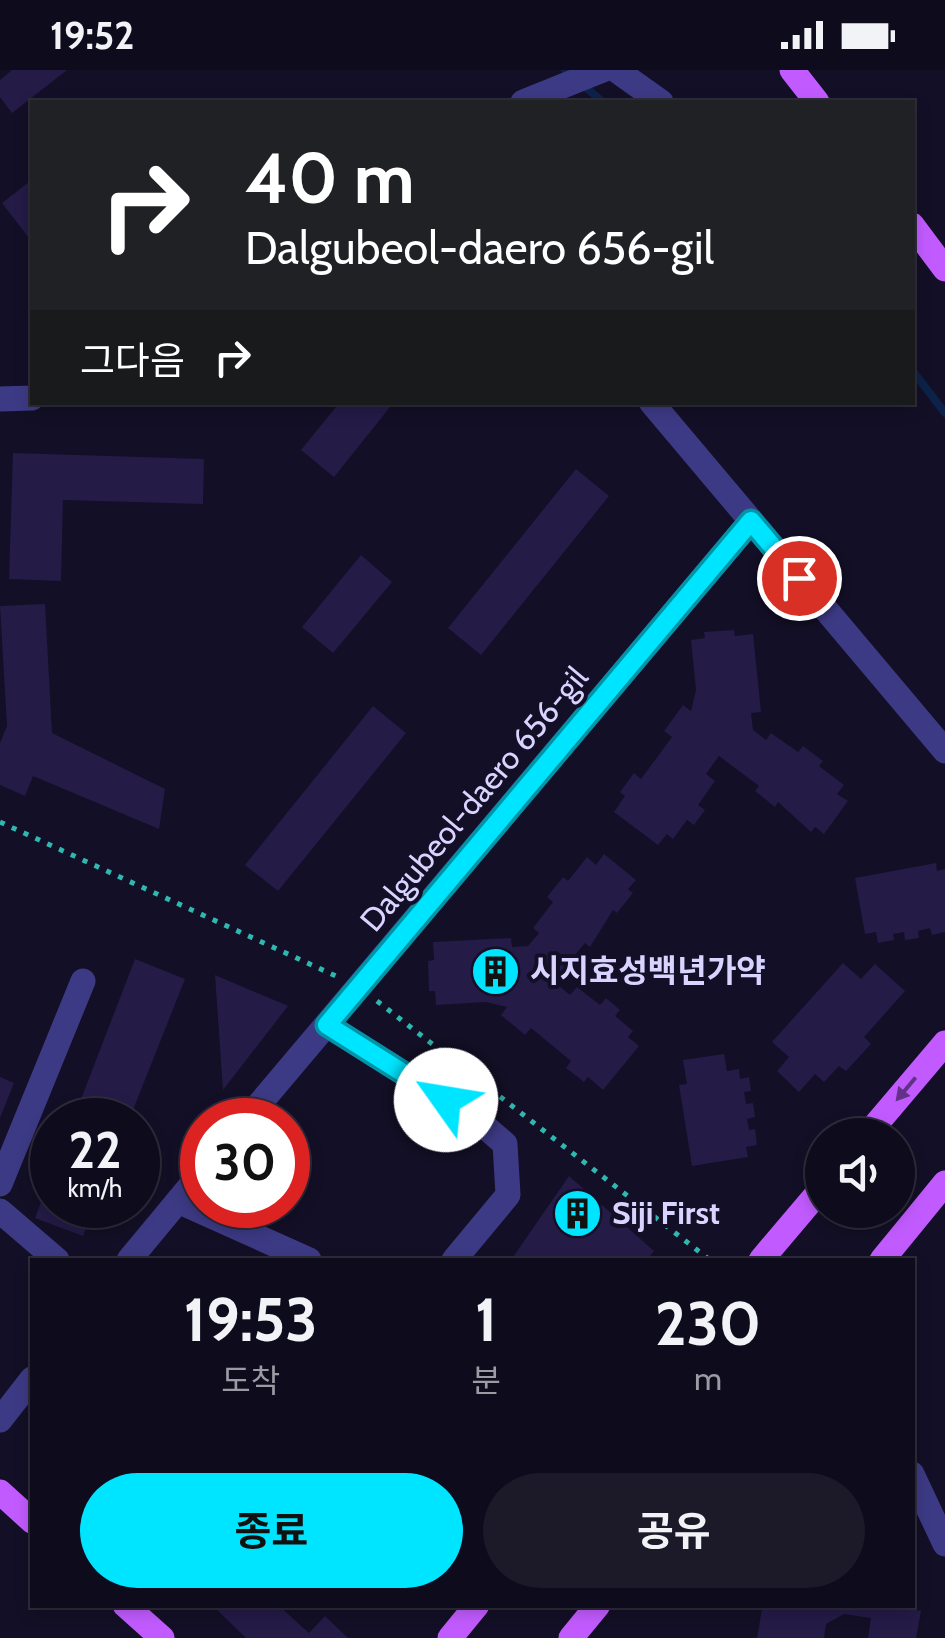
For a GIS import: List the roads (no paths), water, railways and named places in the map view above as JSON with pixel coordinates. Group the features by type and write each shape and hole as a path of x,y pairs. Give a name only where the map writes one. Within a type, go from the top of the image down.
{"main road":[{"path":"792,70 815,100"},
{"path":"881,1118 945,1043"},
{"path":"884,1258 945,1183"},
{"path":"763,1258 805,1208"},
{"path":"0,1492 30,1520"},
{"path":"128,1608 162,1638"},
{"path":"450,1638 475,1608"},
{"path":"571,1638 596,1608"}],"street":[{"path":"528,100 603,70"},
{"path":"616,70 658,100"},
{"path":"0,400 30,398"},
{"path":"654,405 945,751"},
{"name":"Dalgubeol-daero 656-gil","path":"265,1098 751,521"},
{"path":"0,1184 83,981"},
{"path":"327,1025 476,1118 505,1144 508,1195 456,1258"},
{"path":"131,1258 180,1199"},
{"path":"178,1201 304,1258"},
{"path":"0,1210 55,1258"},
{"path":"0,1420 30,1382"},
{"path":"915,1480 945,1544"}],"waterway":[{"path":"565,70 601,100"},
{"path":"915,374 945,413"}],"place":[{"name":"시지효성백년가약","path":"495,971"},
{"name":"Siji First","path":"577,1213"}]}
